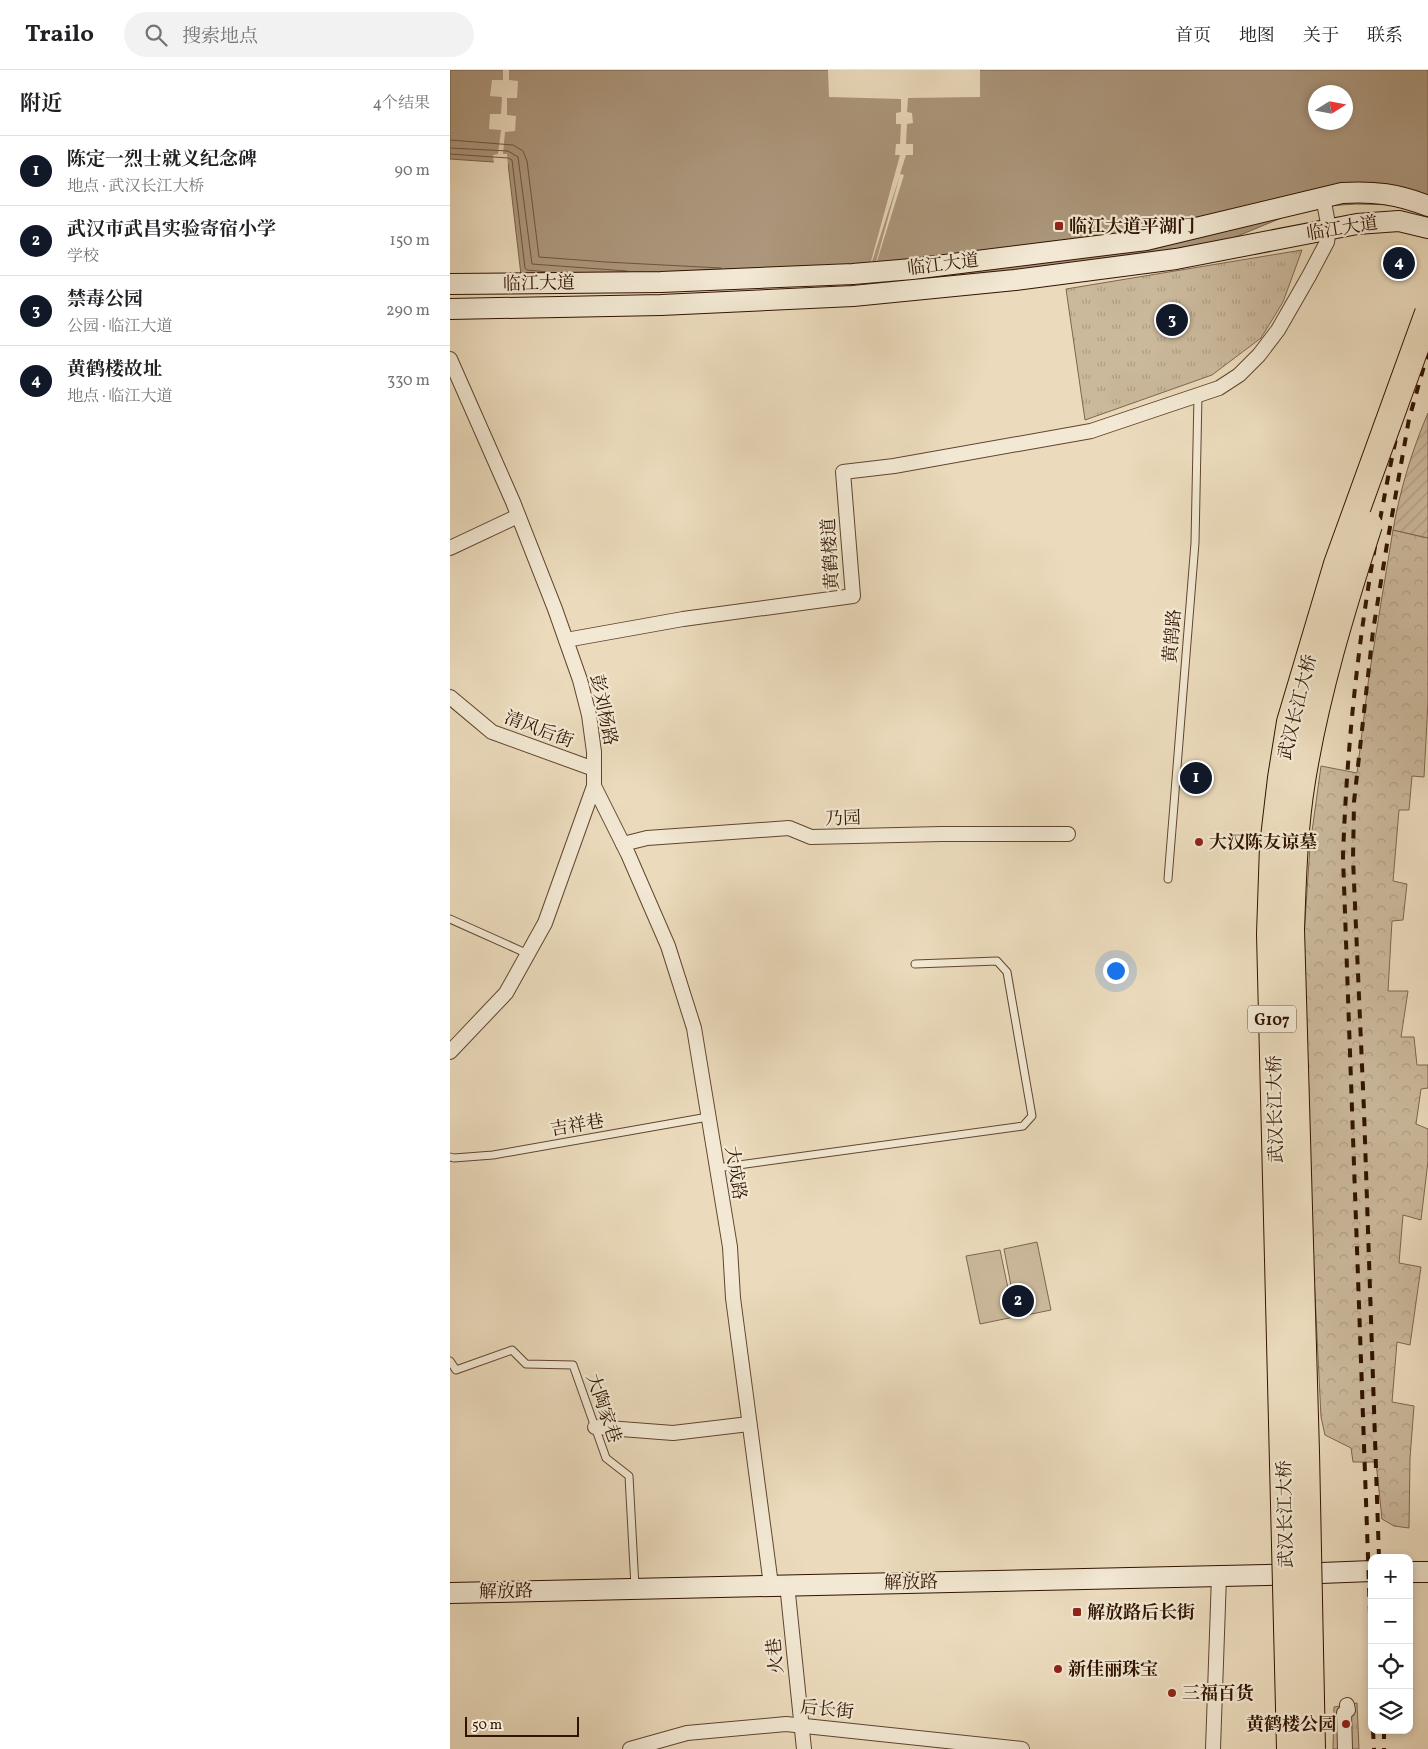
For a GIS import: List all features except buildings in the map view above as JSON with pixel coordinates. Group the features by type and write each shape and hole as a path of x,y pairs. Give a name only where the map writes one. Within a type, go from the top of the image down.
{"highway":[{"name":"武汉长江大桥","path":"1290,1749 1270,934 1273,846 1281,778 1293,713 1337,564 1428,313"},
{"name":"武汉长江大桥","path":"1312,1749 1306,1452 1291,929 1294,846 1301,782 1312,722 1339,617 1386,473 1428,364"}],"main road":[{"name":"临江大道","path":"450,284 661,282 853,274 912,269 1146,240 1342,193 1382,192 1428,206"},
{"name":"临江大道","path":"450,309 661,305 844,297 1015,280 1176,259 1329,229 1380,222 1399,221 1428,228"},
{"path":"1012,256 1015,280"},
{"name":"解放路","path":"450,1593 1368,1571"},
{"path":"1413,1572 1428,1572"}],"street":[{"path":"1198,395 1219,388 1239,375 1259,355 1278,330 1327,242 1329,229 1323,197"},
{"name":"彭刘杨路","path":"450,360 518,516 566,640 580,680 589,715 594,752 594,786 545,923 506,992 450,1052"},
{"name":"黄鹤楼道","path":"566,640 683,619 853,596 843,472 894,466 1091,431 1198,395"},
{"path":"450,548 518,516"},
{"name":"清风后街","path":"450,697 492,732 594,769"},
{"name":"大成路","path":"594,786 623,844 671,956 694,1028 730,1246 733,1298 749,1424 779,1584"},
{"name":"乃园","path":"623,844 647,838 790,828 811,838 942,834 1068,834"},
{"path":"595,1427 673,1433 749,1424"},
{"path":"1213,1749 1219,1576"},
{"name":"火巷","path":"779,1584 804,1749"},
{"path":"1344,1708 1345,1749"},
{"name":"后长街","path":"630,1749 687,1733 774,1725 801,1725 1022,1749"}],"lane":[{"name":"黄鹄路","path":"1168,879 1195,543 1198,395"},
{"path":"450,919 528,954"},
{"path":"716,1168 1023,1126 1032,1116 1007,972 997,961 915,964"},
{"name":"吉祥巷","path":"450,1157 493,1156 708,1117"},
{"name":"大陶家巷","path":"450,1361 453,1371 512,1350 526,1364 573,1365 606,1458 629,1476 635,1588"}],"green space":[{"path":"1302,250 1283,302 1261,338 1212,375 1085,420 1066,289"},
{"path":"1428,413 1428,538 1393,530 1407,470"},
{"path":"1393,530 1428,538 1428,702 1424,777 1412,776 1409,810 1399,810 1393,881 1407,884 1403,920 1392,921 1388,991 1408,991 1401,1037 1414,1037 1417,1065 1428,1065 1428,1088 1421,1089 1416,1124 1428,1129 1428,1161 1421,1220 1403,1215 1399,1263 1421,1267 1410,1345 1397,1342 1392,1402 1414,1406 1410,1458 1409,1528 1394,1526 1382,1519 1376,1462 1353,1462 1351,1448 1325,1435 1321,1417 1313,1254 1304,937 1310,846 1321,766 1357,773 1369,676"},
{"path":"1037,1242 1051,1310 1017,1317 1004,1249"},
{"path":"1000,1250 1014,1317 980,1324 966,1256"},
{"name":"黄鹤楼公园","path":"1357,1703 1359,1749 1333,1749 1334,1707"}],"water":[{"path":"450,70 1428,70 1428,213 1398,205 1356,204 1326,206 1291,214 1211,247 959,277 874,279 521,275 508,163 450,159"}],"pier":[{"path":"503,70 509,70 509,80 518,81 517,98 507,98 507,115 516,116 515,131 505,132 503,154 507,154 508,165 494,164 493,155 498,154 501,130 489,129 490,114 501,114 502,97 490,96 492,80 503,80"},
{"path":"828,70 980,70 980,97 908,98 907,112 912,113 913,123 907,124 906,144 913,144 913,155 906,155 900,174 904,175 871,280 900,175 866,280 900,155 895,155 896,144 900,144 901,124 896,124 896,113 901,112 901,99 829,97"}],"railway":[{"path":"1371,1644 1343,857 1351,724 1361,636 1375,548 1396,437 1413,372 1428,329"},
{"path":"1379,1554 1364,1111 1353,859 1354,802 1373,631 1387,544 1409,419 1428,352"},
{"path":"1373,1734 1374,1749"},
{"path":"1384,1734 1384,1749"}],"place":[{"name":"临江大道平湖门","path":"1059,226"},
{"name":"黄鹤楼故址","path":"1399,263"},
{"name":"禁毒公园","path":"1172,320"},
{"name":"陈定一烈士就义纪念碑","path":"1196,778"},
{"name":"大汉陈友谅墓","path":"1199,842"},
{"name":"武汉市武昌实验寄宿小学","path":"1018,1301"},
{"name":"解放路后长街","path":"1077,1612"},
{"name":"新佳丽珠宝","path":"1058,1669"},
{"name":"三福百货","path":"1172,1693"},
{"name":"黄鹤楼公园","path":"1346,1724"}]}
